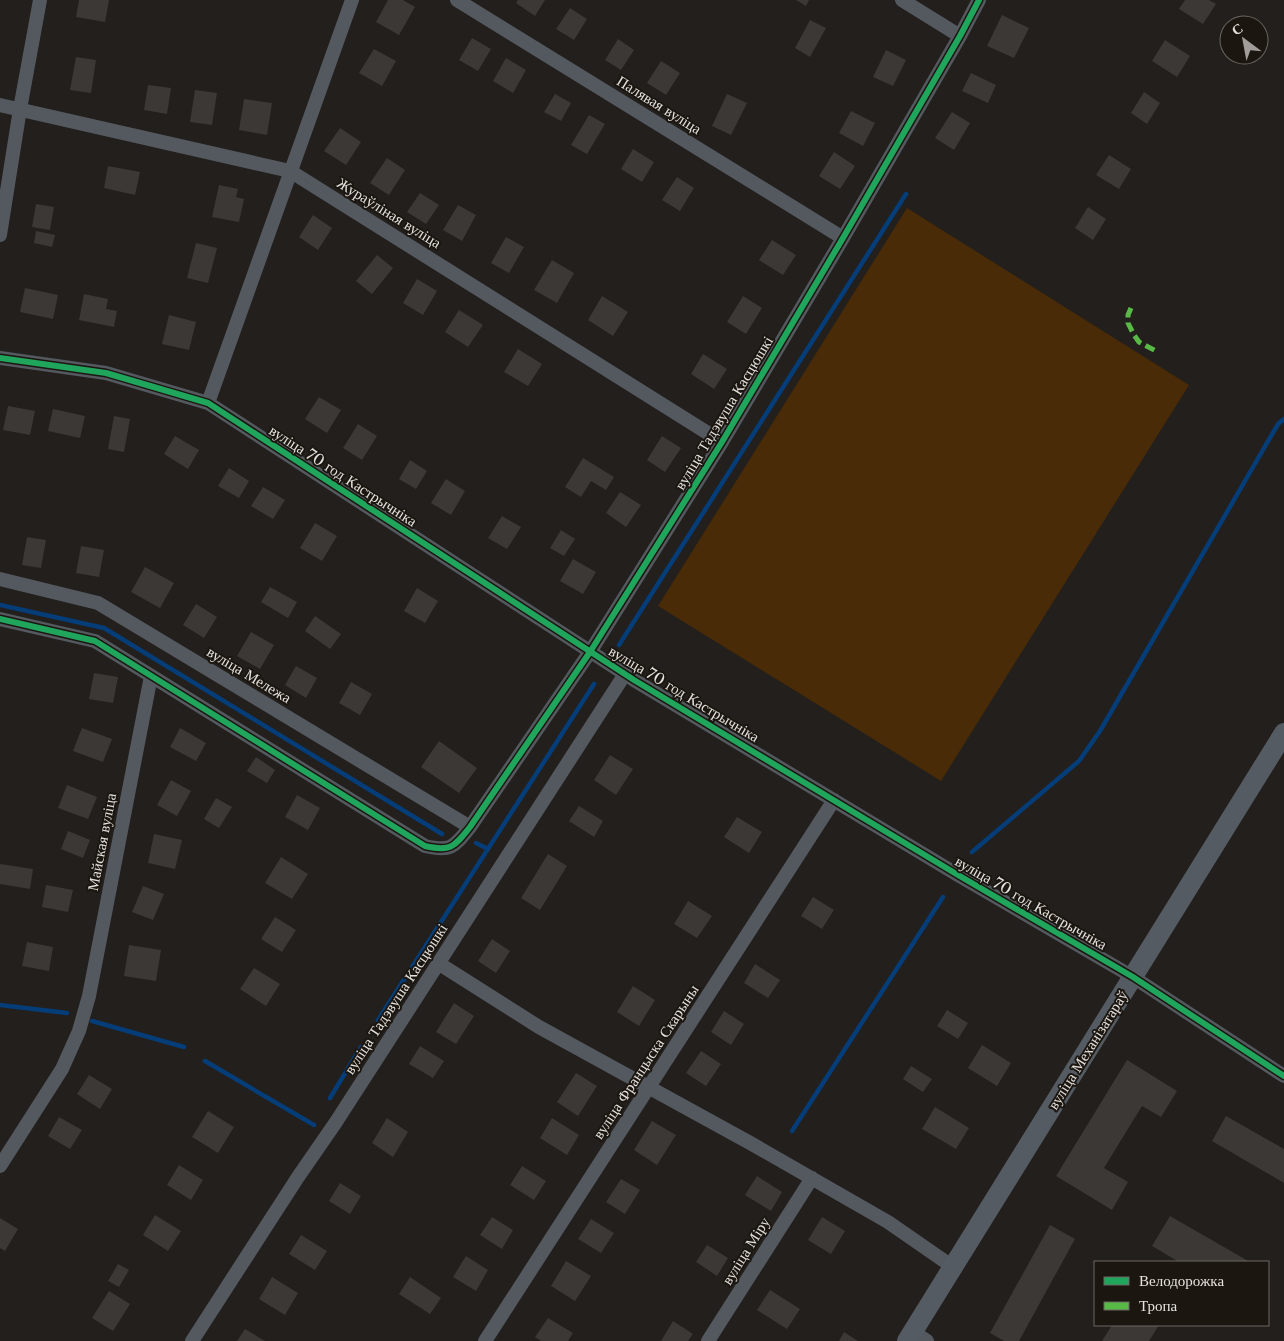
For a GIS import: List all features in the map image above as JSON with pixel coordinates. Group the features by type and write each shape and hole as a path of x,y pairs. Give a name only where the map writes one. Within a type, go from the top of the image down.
{"street":[{"path":"0,235 40,0"},
{"path":"208,403 352,0"},
{"name":"Палявая вуліца","path":"457,0 843,238"},
{"path":"902,0 960,36"},
{"name":"вуліца Тадэвуша Касцюшкі","path":"152,676 425,846 446,849 460,840 590,652 722,442 843,238 979,0"},
{"name":"Жураўліная вуліца","path":"0,105 290,171 722,442"},
{"name":"вуліца 70 год Кастрычніка","path":"0,358 106,372 208,403 625,674 967,880 1133,977 1284,1076"},
{"name":"вуліца Мележа","path":"0,580 98,603 470,827"},
{"path":"0,619 95,641 152,676"},
{"name":"вуліца Тадэвуша Касцюшкі","path":"192,1341 298,1177 336,1122 625,674"},
{"name":"Майская вуліца","path":"0,1166 62,1069 80,1031 83,1013 89,996 152,676"},
{"name":"вуліца Механізатараў","path":"916,1338 953,1267 1284,733"},
{"name":"вуліца Францыска Скарыны","path":"485,1341 834,800"},
{"path":"438,963 540,1027 888,1222 953,1267"},
{"name":"вуліца Міру","path":"708,1341 812,1178"}],"shaded area":[{"path":"907,208 1189,385 941,781 658,606"}],"building":[{"path":"79,0 109,0 105,22 76,17"},
{"path":"388,0 403,0 415,7 399,35 376,22"},
{"path":"518,0 545,0 535,16 516,3"},
{"path":"796,0 809,0 806,6"},
{"path":"1185,0 1209,0 1216,4 1203,24 1179,9"},
{"path":"570,8 587,19 574,40 556,29"},
{"path":"1002,15 1029,28 1014,58 987,46"},
{"path":"810,20 826,28 810,57 795,48"},
{"path":"472,38 491,49 478,71 459,60"},
{"path":"618,39 634,50 621,70 605,60"},
{"path":"1165,40 1190,56 1177,77 1152,61"},
{"path":"374,49 396,61 382,86 359,73"},
{"path":"886,50 906,60 893,86 873,77"},
{"path":"76,57 96,60 91,93 70,90"},
{"path":"506,58 526,70 513,93 493,81"},
{"path":"661,61 680,73 666,95 647,83"},
{"path":"971,73 996,85 988,103 962,91"},
{"path":"148,85 171,88 167,114 144,110"},
{"path":"195,90 217,93 212,125 190,122"},
{"path":"1144,92 1160,103 1147,124 1131,113"},
{"path":"555,94 571,103 561,121 544,112"},
{"path":"727,94 747,103 731,135 712,126"},
{"path":"244,99 272,103 267,135 239,130"},
{"path":"851,111 875,123 863,146 839,133"},
{"path":"952,112 970,123 954,150 935,138"},
{"path":"589,115 605,124 587,154 571,145"},
{"path":"340,128 361,142 346,165 324,151"},
{"path":"633,149 654,162 642,182 621,169"},
{"path":"834,152 855,166 840,189 819,176"},
{"path":"1109,155 1131,169 1119,189 1096,175"},
{"path":"387,158 405,170 389,195 370,183"},
{"path":"108,166 140,172 135,195 104,188"},
{"path":"677,177 694,188 680,211 662,200"},
{"path":"219,185 238,189 236,197 244,199 239,222 212,217"},
{"path":"420,193 439,205 426,224 407,212"},
{"path":"36,204 54,207 50,230 32,227"},
{"path":"458,205 476,215 462,241 443,230"},
{"path":"1088,207 1106,219 1093,240 1075,228"},
{"path":"313,215 332,228 318,250 299,237"},
{"path":"36,231 55,235 52,247 34,243"},
{"path":"506,237 524,247 509,273 491,263"},
{"path":"772,240 796,255 783,275 759,260"},
{"path":"196,243 217,248 208,283 187,278"},
{"path":"377,255 393,268 372,294 356,281"},
{"path":"552,260 574,273 557,303 534,290"},
{"path":"417,279 437,291 423,315 403,303"},
{"path":"25,288 58,295 53,319 20,312"},
{"path":"84,294 108,299 106,309 117,311 114,327 79,320"},
{"path":"602,296 628,312 613,336 588,320"},
{"path":"743,296 762,308 746,334 727,322"},
{"path":"459,310 483,325 468,347 445,332"},
{"path":"169,315 196,322 189,350 162,344"},
{"path":"518,349 542,364 528,386 504,372"},
{"path":"703,354 727,369 714,389 691,374"},
{"path":"319,397 341,410 327,433 305,419"},
{"path":"8,406 35,411 30,435 3,430"},
{"path":"53,409 85,416 80,438 48,431"},
{"path":"114,416 130,419 124,452 108,449"},
{"path":"358,424 377,436 362,460 343,448"},
{"path":"175,436 199,450 188,469 164,454"},
{"path":"662,436 681,448 665,472 647,460"},
{"path":"583,458 614,477 606,490 591,481 581,497 565,487"},
{"path":"410,460 427,471 416,489 399,479"},
{"path":"229,468 249,481 239,498 218,486"},
{"path":"446,479 465,491 451,515 431,503"},
{"path":"263,487 285,500 273,519 251,506"},
{"path":"620,492 641,505 626,527 606,513"},
{"path":"502,516 521,527 507,549 488,538"},
{"path":"315,523 337,536 322,561 300,548"},
{"path":"561,530 575,539 564,556 550,548"},
{"path":"27,537 46,540 41,568 22,565"},
{"path":"81,546 104,550 99,577 76,573"},
{"path":"573,559 596,572 583,594 560,581"},
{"path":"145,567 174,583 160,608 131,592"},
{"path":"270,587 297,602 288,618 261,602"},
{"path":"417,588 438,601 425,623 404,611"},
{"path":"196,604 217,617 204,638 183,625"},
{"path":"315,616 341,634 330,649 305,631"},
{"path":"251,632 274,645 260,669 237,656"},
{"path":"296,666 317,678 306,698 285,685"},
{"path":"94,673 118,677 113,703 89,699"},
{"path":"351,682 372,694 360,715 339,703"},
{"path":"82,728 112,739 103,762 73,751"},
{"path":"180,728 206,743 196,761 170,747"},
{"path":"439,741 477,768 459,793 421,767"},
{"path":"610,755 633,769 616,795 594,780"},
{"path":"256,757 275,770 267,783 247,771"},
{"path":"171,780 191,791 177,816 157,805"},
{"path":"67,785 97,797 88,819 58,808"},
{"path":"297,795 320,808 308,830 285,817"},
{"path":"216,798 232,807 219,828 204,819"},
{"path":"579,806 603,821 594,837 569,821"},
{"path":"737,817 762,832 749,853 724,837"},
{"path":"68,831 90,840 83,858 61,849"},
{"path":"154,834 182,840 175,869 148,863"},
{"path":"548,854 567,866 540,910 521,898"},
{"path":"281,857 308,874 292,899 265,883"},
{"path":"0,864 33,869 30,889 0,884"},
{"path":"46,885 73,890 68,912 42,907"},
{"path":"143,886 164,894 153,920 132,912"},
{"path":"813,897 834,910 822,929 801,916"},
{"path":"688,901 712,916 697,938 674,924"},
{"path":"275,917 296,930 282,952 261,939"},
{"path":"492,939 510,951 496,973 478,961"},
{"path":"27,942 53,947 49,971 22,966"},
{"path":"129,945 161,950 156,981 124,976"},
{"path":"755,964 780,980 768,998 744,983"},
{"path":"254,968 280,984 266,1006 240,989"},
{"path":"633,986 655,1000 639,1026 617,1012"},
{"path":"454,1003 474,1016 456,1044 436,1032"},
{"path":"947,1010 968,1023 958,1039 937,1026"},
{"path":"724,1011 744,1024 731,1045 711,1032"},
{"path":"982,1045 1011,1063 997,1086 968,1068"},
{"path":"420,1046 444,1061 433,1078 409,1064"},
{"path":"701,1051 721,1064 706,1086 686,1073"},
{"path":"1127,1060 1177,1091 1161,1117 1142,1106 1104,1168 1128,1182 1112,1210 1056,1176"},
{"path":"911,1066 932,1079 923,1092 903,1079"},
{"path":"576,1073 597,1086 578,1116 557,1102"},
{"path":"89,1075 112,1089 100,1109 77,1094"},
{"path":"935,1107 969,1128 956,1149 922,1129"},
{"path":"208,1111 234,1127 218,1153 192,1137"},
{"path":"1226,1116 1284,1149 1284,1183 1212,1141"},
{"path":"59,1117 82,1130 70,1149 48,1136"},
{"path":"387,1118 408,1132 393,1157 372,1143"},
{"path":"552,1118 579,1135 567,1155 540,1138"},
{"path":"652,1121 676,1135 657,1165 634,1150"},
{"path":"179,1165 203,1180 191,1200 167,1185"},
{"path":"522,1166 546,1181 534,1200 510,1185"},
{"path":"757,1176 782,1192 771,1211 745,1195"},
{"path":"621,1179 640,1190 625,1214 606,1202"},
{"path":"340,1183 361,1196 350,1214 329,1201"},
{"path":"155,1215 181,1231 168,1251 143,1235"},
{"path":"1170,1216 1248,1261 1177,1261 1152,1246"},
{"path":"492,1217 513,1230 502,1249 480,1235"},
{"path":"822,1217 845,1231 831,1254 808,1240"},
{"path":"0,1218 18,1229 5,1251 0,1248"},
{"path":"591,1219 614,1233 601,1253 578,1239"},
{"path":"1050,1225 1075,1239 1019,1341 1004,1341 990,1333"},
{"path":"301,1235 327,1251 315,1270 289,1254"},
{"path":"707,1245 728,1258 717,1276 696,1262"},
{"path":"466,1256 488,1270 476,1291 453,1277"},
{"path":"566,1261 591,1276 575,1301 551,1286"},
{"path":"118,1264 129,1270 119,1287 108,1281"},
{"path":"272,1277 298,1293 285,1315 259,1299"},
{"path":"410,1277 441,1298 430,1314 399,1294"},
{"path":"770,1290 800,1309 787,1329 757,1310"},
{"path":"109,1291 130,1304 113,1331 92,1318"},
{"path":"548,1318 573,1333 568,1341 541,1341 535,1337"},
{"path":"673,1321 693,1334 688,1341 661,1341"},
{"path":"1111,1326 1158,1326 1149,1341 1102,1341"},
{"path":"245,1329 265,1341 237,1341"},
{"path":"844,1332 858,1341 839,1341"}],"waterway":[{"path":"619,645 906,194"},
{"path":"972,852 1079,761 1100,731 1278,424 1284,419"},
{"path":"0,605 104,628 442,834"},
{"path":"378,1020 594,684"},
{"path":"476,843 488,849"},
{"path":"792,1131 943,897"},
{"path":"0,1005 67,1013"},
{"path":"92,1021 184,1047"},
{"path":"330,1098 361,1047"},
{"path":"205,1061 314,1125"}],"marked path":[{"path":"1131,308 1128,315 1128,323 1134,335 1139,342 1158,352"}],"cycle path":[{"path":"0,619 95,641 425,846 446,848 456,843 470,827 590,652 722,442 843,238 979,0"},
{"path":"0,358 106,373 208,403 634,680 958,875 1133,977 1284,1076"}]}
